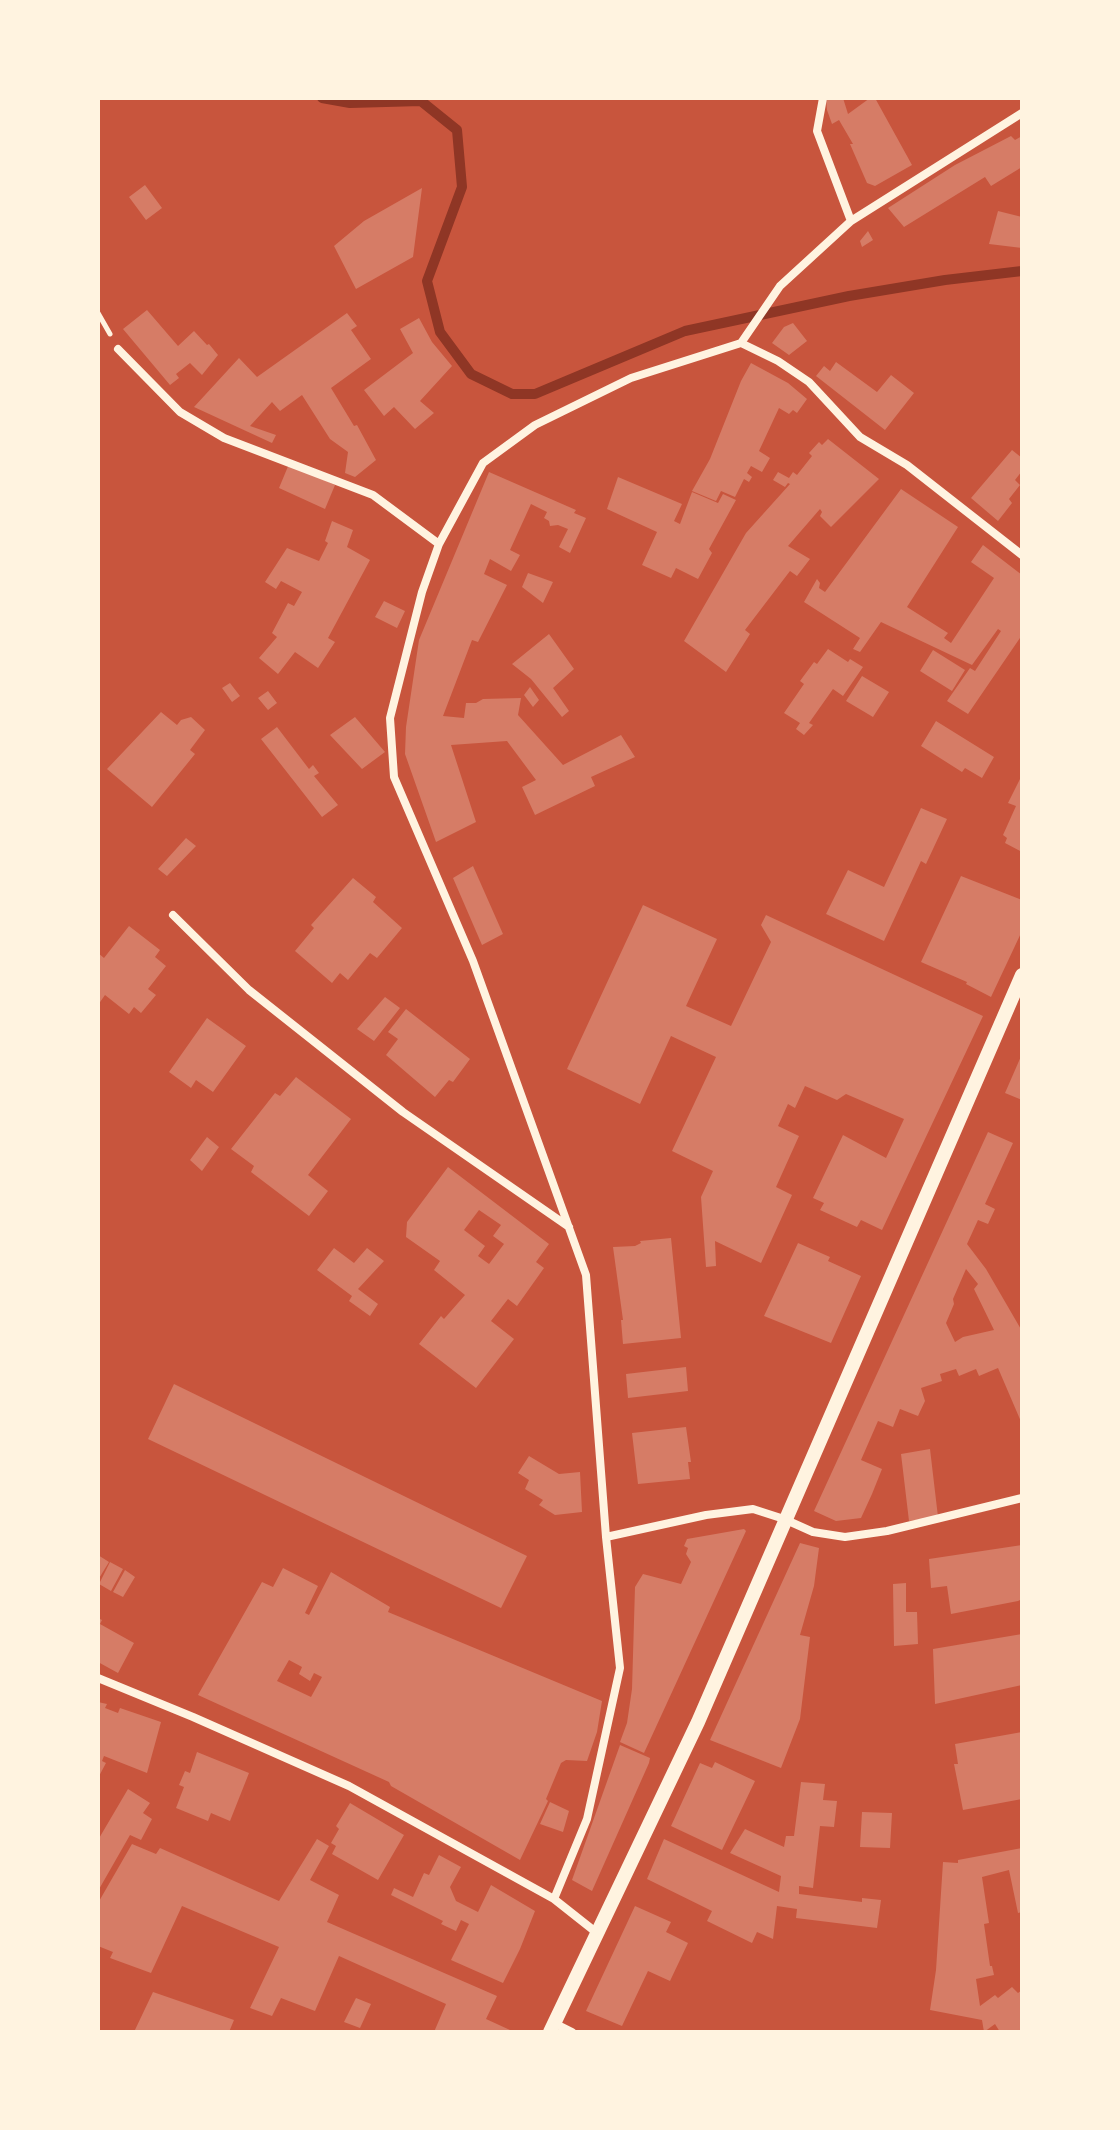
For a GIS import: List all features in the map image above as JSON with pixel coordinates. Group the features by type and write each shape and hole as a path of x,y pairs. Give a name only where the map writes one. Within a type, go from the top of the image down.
{"street":[{"path":"823,98 817,131 851,221"},
{"path":"554,1899 587,1819 620,1668 606,1537 586,1275 473,961 394,777 390,718 422,592 439,544 483,463 535,425 631,378 741,343 780,286 851,221 1022,113"},
{"path":"741,343 778,361 809,382 860,437 907,465 1022,555"},
{"path":"118,349 180,412 224,438 373,495 439,544"},
{"path":"173,915 249,990 403,1112 570,1227"},
{"path":"572,2032 552,2028 698,1722 1022,975"},
{"path":"606,1537 706,1515 753,1509 813,1532 845,1537 887,1531 1022,1498"},
{"path":"98,1678 349,1786 554,1899 597,1933"}],"building":[{"path":"826,98 843,98 848,114 870,98 875,98 912,165 875,186 867,183 850,144 853,144 839,120 832,124"},
{"path":"1011,136 1015,140 1022,136 1022,167 991,186 985,177 904,227 888,208 955,165"},
{"path":"145,185 162,208 146,220 129,197"},
{"path":"422,188 413,257 356,289 334,246 364,221"},
{"path":"998,211 1022,217 1022,248 989,244"},
{"path":"868,231 873,240 862,247 860,241"},
{"path":"147,310 178,346 194,331 209,344 218,355 202,375 190,363 176,374 179,378 170,385 123,329"},
{"path":"347,313 357,326 351,330 371,359 331,388 354,426 357,425 376,460 355,477 345,473 348,452 330,439 302,395 280,411 272,402 250,426 276,435 272,443 194,407 239,358 257,377"},
{"path":"419,318 432,342 452,366 420,401 434,413 415,429 394,407 384,416 364,390 413,353 400,329"},
{"path":"793,323 807,341 789,355 772,343 784,327"},
{"path":"836,362 877,392 891,375 914,393 885,430 816,376 824,366 830,371"},
{"path":"751,363 788,383 807,399 797,413 793,410 789,414 779,408 759,451 770,458 762,472 751,466 747,473 752,477 749,482 744,479 735,497 721,491 716,501 692,491 710,459"},
{"path":"828,439 879,479 831,527 820,516 820,509 788,546 810,559 797,576 790,571 745,630 750,634 726,672 684,641 746,533 790,484 785,487 773,480 778,472 789,478 793,472 797,475 812,456 809,453 819,442 822,445"},
{"path":"1012,450 1022,458 1022,471 1015,480 1020,485 1009,499 1012,503 998,521 971,498"},
{"path":"289,464 335,485 325,509 279,488"},
{"path":"489,472 576,510 574,513 586,518 570,553 559,547 568,529 550,526 544,518 547,512 531,504 510,550 520,555 511,571 490,559 484,574 507,585 478,642 472,640 443,716 464,718 466,703 483,699 521,698 518,715 563,765 621,735 635,757 591,777 595,786 535,815 522,787 536,780 507,741 451,745 476,822 436,842 405,754 406,727 419,640"},
{"path":"618,477 682,504 674,521 680,524 692,492 718,503 723,494 736,500 709,549 712,553 698,579 676,568 671,578 642,565 657,532 607,509"},
{"path":"901,489 958,527 907,607 948,633 944,638 951,643 994,578 971,562 983,545 1022,575 1022,635 968,714 947,701 970,668 975,671 1001,631 998,629 972,665 881,622 860,652 853,649 860,638 804,602 817,579 819,588 825,592"},
{"path":"332,521 353,530 347,547 370,560 328,638 335,642 318,668 295,652 278,674 259,658 277,637 272,633 288,603 294,606 302,592 281,581 276,589 265,582 287,548 319,561 328,543 325,541"},
{"path":"528,573 553,582 543,603 522,587"},
{"path":"384,601 405,611 397,628 375,617"},
{"path":"549,634 574,669 553,688 569,711 562,717 531,679 512,664"},
{"path":"828,649 848,662 850,659 863,667 843,696 833,689 804,735 796,729 800,723 784,713 804,684 800,681"},
{"path":"933,650 965,670 952,691 920,671"},
{"path":"862,676 889,692 873,717 846,701"},
{"path":"230,683 240,696 232,702 222,688"},
{"path":"530,687 539,700 533,707 524,695"},
{"path":"268,691 277,703 268,710 258,698"},
{"path":"161,712 177,725 191,717 205,730 190,750 195,754 152,807 107,769"},
{"path":"355,717 385,752 362,769 330,735"},
{"path":"936,721 994,757 982,778 965,768 962,772 921,746"},
{"path":"277,727 309,769 313,765 319,773 314,776 338,805 322,817 261,739"},
{"path":"1022,775 1022,852 1005,843 1007,838 1003,835 1016,806 1008,803"},
{"path":"921,808 947,819 926,864 921,861 884,941 826,914 848,870 884,887"},
{"path":"186,838 196,846 167,876 158,869"},
{"path":"473,866 503,934 482,945 453,878"},
{"path":"961,876 1022,900 1022,931 991,997 967,982 921,962"},
{"path":"353,878 376,897 373,902 402,928 377,958 370,953 348,980 340,973 332,983 295,951 314,928 311,925"},
{"path":"643,905 717,939 686,1006 731,1026 771,942 761,925 766,915 983,1016 882,1230 861,1220 857,1227 820,1210 824,1203 813,1198 843,1135 886,1158 904,1119 846,1094 837,1100 805,1086 795,1108 788,1104 778,1126 799,1136 776,1187 792,1195 761,1263 715,1241 716,1266 706,1267 701,1197 713,1171 672,1151 716,1057 671,1036 640,1104 567,1069"},
{"path":"129,926 160,950 155,957 166,966 148,989 156,995 141,1013 134,1007 129,1014 105,995 98,1005 98,953 104,958"},
{"path":"385,997 400,1008 374,1041 357,1029"},
{"path":"406,1009 470,1059 453,1082 449,1080 435,1097 386,1055 398,1039 388,1032"},
{"path":"207,1018 246,1046 213,1092 196,1080 191,1088 169,1072"},
{"path":"1022,1054 1022,1100 1005,1093"},
{"path":"296,1077 351,1119 308,1175 328,1191 309,1216 251,1172 254,1166 231,1149 275,1093 280,1096"},
{"path":"988,1132 1013,1143 985,1204 995,1209 988,1224 978,1220 967,1244 986,1269 1022,1331 1022,1424 998,1368 979,1376 976,1369 959,1376 956,1369 940,1374 942,1381 921,1388 925,1401 918,1416 900,1409 893,1427 878,1421 861,1460 882,1469 861,1518 836,1521 814,1511","holes":["966,1269 978,1284 974,1289 994,1330 963,1337 955,1342 946,1323"]},
{"path":"207,1137 219,1147 202,1171 190,1160"},
{"path":"448,1167 549,1244 536,1262 544,1268 517,1306 508,1299 491,1321 514,1339 476,1388 419,1344 441,1316 444,1319 465,1295 434,1270 440,1261 406,1237 407,1222","holes":["479,1210 501,1225 493,1236 504,1244 489,1264 478,1256 485,1246 464,1230"]},
{"path":"671,1238 681,1338 623,1344 623,1320 613,1247"},
{"path":"798,1243 830,1257 828,1261 861,1276 831,1343 764,1316"},
{"path":"334,1248 354,1263 367,1248 384,1261 358,1289 378,1304 370,1316 349,1301 352,1296 317,1270"},
{"path":"686,1367 688,1391 628,1398 626,1374"},
{"path":"174,1384 527,1556 501,1608 148,1439"},
{"path":"686,1427 690,1479 638,1484 632,1433"},
{"path":"930,1449 938,1517 909,1521 901,1454"},
{"path":"529,1456 559,1474 580,1472 582,1512 555,1515 539,1505 543,1500 525,1489 529,1480 518,1473"},
{"path":"746,1531 644,1753 620,1742 627,1723 632,1689 635,1587 643,1574 681,1584 691,1562 686,1554 688,1548 684,1546 687,1539"},
{"path":"800,1543 819,1548 814,1586 800,1635 810,1637 800,1719 781,1768 710,1740"},
{"path":"1022,1545 1022,1599 1018,1601 951,1614 947,1586 931,1588 929,1559"},
{"path":"98,1555 109,1562 98,1580"},
{"path":"110,1562 123,1569 111,1591 99,1584"},
{"path":"283,1568 318,1586 305,1613 309,1615 331,1572 390,1607 388,1612 602,1701 597,1732 587,1761 566,1760 561,1763 546,1799 548,1801 520,1860 391,1786 389,1782 198,1695 262,1582 273,1587","holes":["289,1660 302,1667 299,1674 310,1681 314,1673 322,1677 311,1697 277,1681"]},
{"path":"125,1570 135,1577 123,1597 113,1592"},
{"path":"906,1583 906,1612 917,1612 918,1644 894,1646 893,1584"},
{"path":"98,1618 102,1620 100,1624 134,1643 118,1673 98,1662"},
{"path":"1022,1634 1022,1685 935,1704 933,1649"},
{"path":"98,1702 107,1704 105,1708 118,1713 120,1708 161,1722 147,1773 104,1756 102,1761 106,1763 98,1778"},
{"path":"1022,1732 1022,1799 963,1810 954,1764 958,1764 955,1744"},
{"path":"620,1745 650,1758 592,1891 572,1880"},
{"path":"197,1752 249,1773 230,1821 211,1813 208,1821 176,1808 184,1787 179,1785 185,1771 190,1773"},
{"path":"715,1762 755,1781 722,1850 671,1826 700,1763 712,1768"},
{"path":"801,1782 825,1784 823,1800 837,1801 834,1827 820,1826 813,1888 799,1886 799,1894 862,1902 862,1898 881,1900 877,1928 796,1918 797,1909 777,1906 773,1939 757,1932 752,1943 707,1921 712,1911 647,1879 664,1839 779,1892 781,1876 730,1853 745,1829 784,1847 786,1836 794,1836"},
{"path":"128,1789 150,1803 143,1813 152,1819 141,1840 130,1835 98,1891 98,1840"},
{"path":"550,1802 569,1811 563,1832 540,1824"},
{"path":"350,1803 404,1835 378,1880 332,1854 336,1846 331,1843 339,1829 336,1826"},
{"path":"862,1812 892,1813 890,1848 860,1847"},
{"path":"317,1839 329,1846 310,1880 339,1895 327,1922 497,1996 486,2019 509,2032 434,2032 446,2004 339,1956 315,2011 281,1998 272,2016 250,2008 279,1947 182,1906 151,1973 110,1958 113,1952 98,1946 98,1903 132,1844 156,1854 160,1848 279,1901"},
{"path":"1022,1848 1022,1912 1018,1913 1009,1870 982,1877 989,1923 984,1924 994,1975 976,1979 980,2006 1012,1987 1018,1993 1022,1990 1022,2032 1000,2032 995,2024 984,2032 982,2020 930,2010 936,1970 943,1862 958,1863 958,1860"},
{"path":"439,1855 461,1867 450,1887 456,1901 478,1912 491,1885 535,1911 503,1983 451,1960 469,1924 461,1920 456,1931 441,1924 443,1921 391,1895 394,1888 413,1897 424,1873 429,1875"},
{"path":"635,1906 671,1922 666,1932 688,1943 670,1981 648,1971 622,2026 586,2011"},
{"path":"153,1992 234,2020 229,2032 134,2032"},
{"path":"356,1998 371,2004 360,2028 344,2022"}],"waterway":[{"path":"322,98 350,103 421,101 457,130 462,187 427,281 440,332 471,374 512,394 535,394 685,331 849,296 1022,271"}]}
